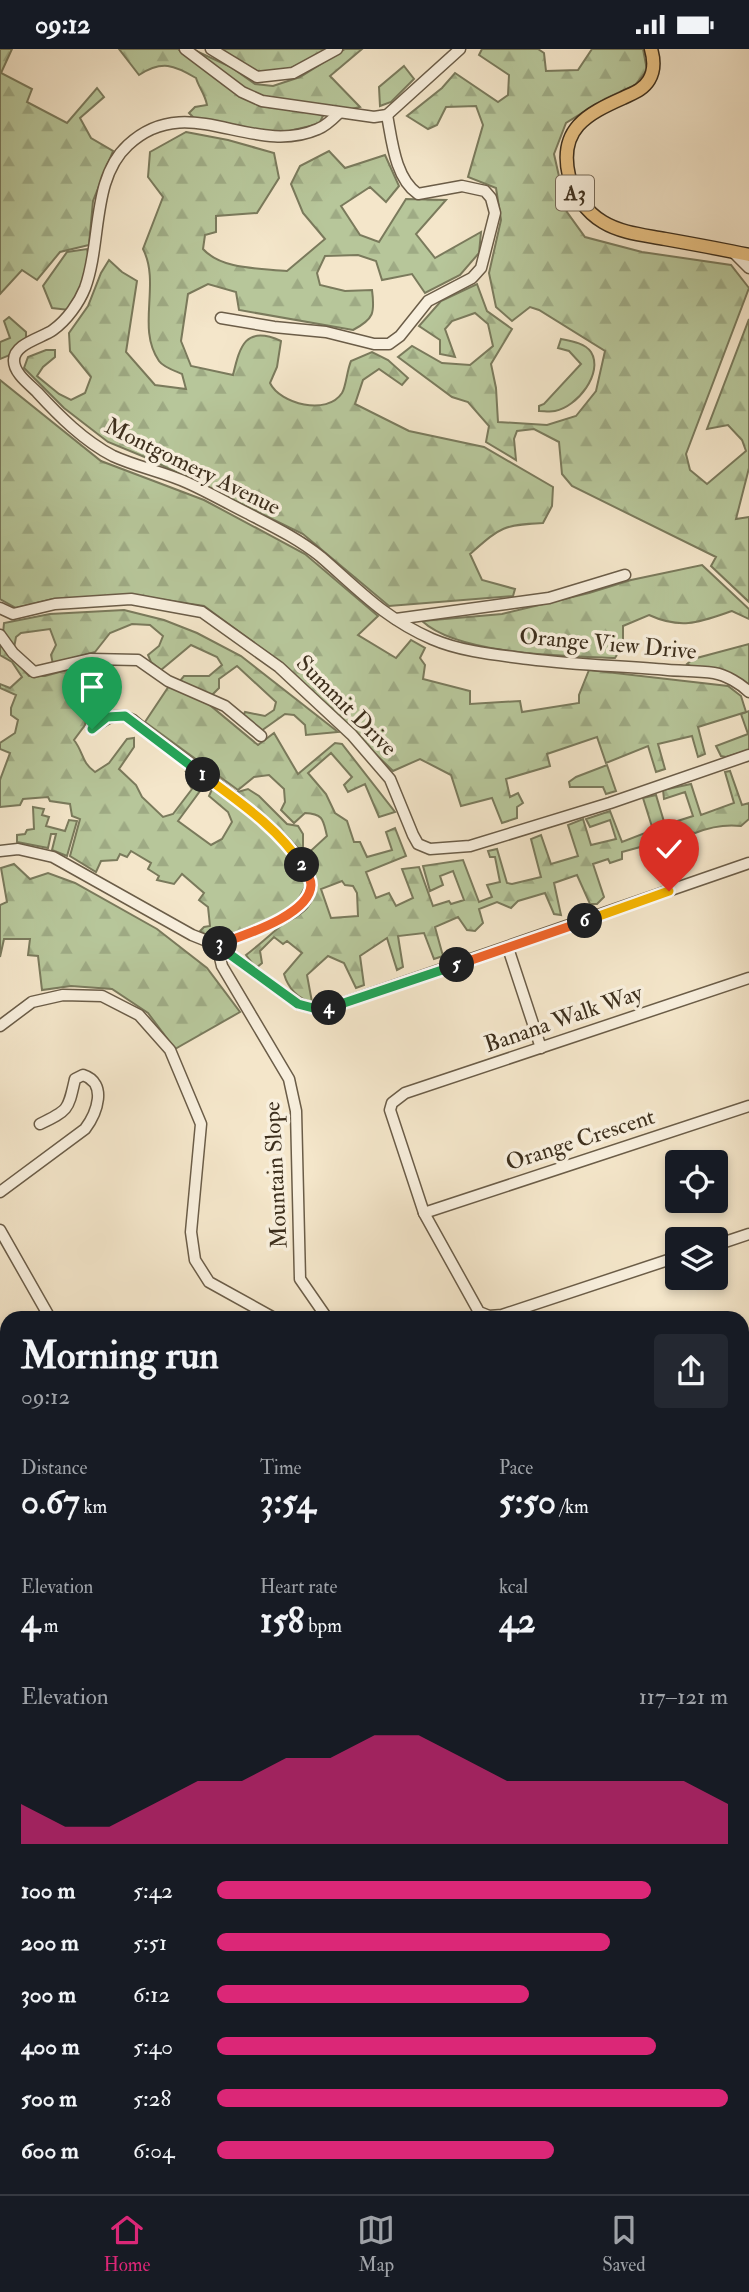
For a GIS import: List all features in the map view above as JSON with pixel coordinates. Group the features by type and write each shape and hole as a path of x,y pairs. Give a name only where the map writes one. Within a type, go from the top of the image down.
{"main road":[{"name":"A3","path":"651,49 654,65 650,80 639,91 594,111 580,121 571,134 567,150 567,168 573,190 602,222 634,234 749,255"}],"street":[{"path":"185,49 242,92 262,101 374,117 387,115 460,49"},
{"path":"211,49 257,77 293,73 337,49"},
{"name":"Montgomery Avenue","path":"339,113 321,128 283,138 255,136 187,121 152,129 132,141 119,154 104,184 93,263 83,292 68,315 53,330 19,349 14,357 14,365 54,411 91,442 112,455 186,482 269,524 319,556 359,593 393,619 432,639 458,647"},
{"path":"221,319 326,332 374,344 389,344 400,336 428,302 472,278 481,268 495,213 491,198 485,191 462,186 418,194 409,187 401,172 387,115"},
{"path":"733,251 749,268"},
{"path":"393,619 549,598 625,575"},
{"name":"Summit Drive","path":"0,608 13,614 55,604 131,600 202,612 279,667 352,735 390,779 418,844 430,849 470,846 610,803 749,755"},
{"path":"0,635 13,653 34,672 90,659 138,660 168,681 225,706 261,736"},
{"name":"Orange View Drive","path":"458,647 532,660 718,674 749,692"},
{"path":"92,729 114,715 133,720 257,815 288,844 306,872 311,883 303,905 270,924 217,945"},
{"path":"0,851 18,849 53,856 192,935 217,945 298,1004 313,1008 329,1008 749,863"},
{"name":"Mountain Slope","path":"217,945 222,966 289,1079 296,1111 300,1279 322,1311"},
{"path":"508,948 541,1048"},
{"name":"Banana Walk Way","path":"424,1213 391,1116 392,1103 405,1093 749,978"},
{"path":"0,1026 32,1002 63,995 102,996 139,1015 170,1051 201,1125 191,1232 195,1260 209,1282 261,1311"},
{"path":"0,1192 85,1129 93,1119 98,1098 98,1086 92,1078 83,1075 75,1079 70,1103 64,1112 40,1124"},
{"name":"Orange Crescent","path":"424,1213 749,1106"},
{"path":"424,1213 478,1311"},
{"path":"0,1230 46,1311"},
{"path":"728,1241 749,1234"},
{"path":"514,1311 665,1261"}],"green space":[{"path":"0,49 12,49 1,73 32,89 27,102 67,123 97,88 104,97 80,118 91,138 113,151 93,201 89,245 60,252 37,280 22,270 0,294"},
{"path":"119,49 178,49 224,85 260,106 323,116 319,124 272,135 194,118 189,113 195,107 207,105 196,78 168,66 155,67 139,75"},
{"path":"192,49 231,67 255,84 273,86 300,77 345,49 362,49 330,76 360,107 343,111 253,94"},
{"path":"220,49 331,49 289,69 260,73"},
{"path":"482,49 538,49 544,53 546,71 578,70 592,49 643,49 647,70 635,85 605,99 566,123 554,154 567,212 585,237 642,252 731,265 749,288 686,454 690,470 707,484 746,451 742,440 728,425 707,429 749,319 749,468 736,519 749,517 749,602 711,566 716,557 572,486 562,474 559,442 534,429 517,431 514,439 516,460 486,442 489,426 468,402 452,397 398,357 412,346 442,363 470,365 493,346 488,324 475,313 452,321 445,329 455,357 440,354 440,340 419,326 441,301 477,284 487,311 512,329 491,364 498,422 547,425 576,416 596,391 605,351 539,310 530,307 512,321 496,307 489,273 501,220 496,188 468,177 483,125 476,106 446,107 437,125 428,129 407,116 442,88 455,73 498,102 508,95 509,75 479,55"},
{"path":"404,66 414,79 391,102 380,106 379,87"},
{"path":"186,132 274,153 279,178 257,213 216,216 216,232 205,235 203,249 220,261 242,267 287,271 325,239 303,213 291,184 300,166 329,151 345,168 385,155 399,186 386,202 370,187 341,206 360,235 379,242 406,199 446,200 416,234 435,258 481,232 479,253 460,275 425,293 412,274 382,280 376,261 358,255 325,256 317,273 320,285 345,291 372,290 372,315 353,330 239,310 236,292 208,284 188,294 181,341 191,366 233,375 238,355 246,341 259,335 281,341 277,367 270,383 283,397 304,405 326,404 335,400 342,393 351,361 372,352 388,360 408,378 402,385 379,369 363,380 355,404 409,431 484,447 553,487 552,506 543,523 503,529 470,554 482,580 515,589 513,596 389,606 303,534 147,458 108,442 64,408 24,368 28,357 46,350 55,350 55,357 37,376 71,400 85,393 91,377 70,351 69,333 88,306 109,260 137,281 126,352 155,385 186,389 182,374 161,363 152,348 149,334 150,277 143,249 163,197 148,177 150,152"},
{"path":"87,249 86,272 69,310 52,308 43,286 67,252"},
{"path":"9,317 26,332 26,339 10,355 0,359 0,342 10,338 4,321"},
{"path":"561,339 582,344 588,349 594,360 594,370 586,388 572,403 555,411 539,411 539,406 544,404 581,364 569,351 558,348"},
{"path":"0,380 101,461 204,500 305,554 378,616 358,635 396,658 411,640 425,648 420,658 425,665 423,679 470,691 470,704 520,701 522,712 579,703 579,695 589,670 728,686 741,696 746,712 698,727 705,754 698,757 692,736 658,744 665,769 656,772 648,746 606,763 597,737 547,754 550,766 506,779 510,797 518,793 523,803 517,807 517,818 502,823 492,798 461,806 451,775 420,759 393,771 284,665 204,606 132,595 53,599 16,608 0,599"},
{"path":"702,565 749,609 749,619 732,611 691,623 671,622 649,615 623,626 623,645 615,658 542,654 486,647 461,641 422,621 502,614 631,580"},
{"path":"124,610 164,620 197,633 241,656 338,732 306,735 305,725 294,715 285,714 261,731 243,716 245,712 265,716 274,710 276,702 237,666 219,679 219,688 211,696 179,682 184,676 209,676 222,665 217,657 191,645 161,670 151,662 148,655 159,646 163,636 150,625 132,624 110,633 95,652 53,664 51,655 56,645 50,629 21,633 16,637 14,648 3,634 4,623 50,614"},
{"path":"0,644 29,676 45,676 85,665 88,672 85,681 65,690 71,702 87,714 85,725 74,740 90,768 95,772 109,763 127,739 134,738 134,747 119,769 163,817 173,814 192,789 186,772 192,771 206,783 178,821 211,845 222,839 232,822 228,812 209,796 213,787 284,845 307,883 297,902 263,924 222,939 213,939 200,931 210,926 208,907 199,900 204,893 182,874 174,884 157,880 159,876 148,869 151,863 131,851 127,857 120,854 117,860 101,861 96,872 70,856 80,819 72,816 70,804 50,801 48,797 23,799 20,805 0,807 0,780 10,753 0,749 0,743 15,733 18,720 11,715 16,695 0,688 0,684 10,688 22,677 12,662 0,655"},
{"path":"749,644 749,685 720,670 696,669 687,664 693,659"},
{"path":"169,686 200,697 258,745 274,733 298,774 335,743 342,744 395,812 379,817 365,784 348,792 344,785 352,777 331,753 308,773 326,794 335,813 347,821 354,842 360,842 367,857 392,850 386,832 395,828 406,856 366,872 376,898 389,893 396,906 413,898 402,869 419,867 433,906 449,901 451,904 464,900 453,871 440,876 443,885 430,891 423,866 463,860 479,902 492,897 487,885 500,882 495,857 490,857 488,851 497,849 507,883 512,884 541,877 531,839 541,835 551,864 578,856 568,825 583,819 591,845 616,839 610,820 590,827 586,819 610,811 622,842 653,830 643,798 656,795 665,825 693,816 685,792 664,799 663,790 691,784 701,815 734,803 725,772 730,771 742,805 749,803 749,819 741,826 729,825 695,833 687,831 670,836 670,843 648,852 644,846 622,852 622,859 610,863 608,859 593,864 604,897 597,904 590,904 577,875 554,883 561,915 554,914 545,893 518,901 511,908 497,902 479,909 483,923 475,931 467,930 458,917 435,927 443,956 434,959 424,933 398,936 403,967 397,970 387,938 360,956 364,985 356,988 344,963 328,956 307,975 312,1002 298,996 286,979 284,974 302,953 287,941 283,944 274,937 260,951 262,963 256,968 246,955 302,909 313,895 315,880 303,858 327,836 322,819 305,813 294,823 281,810 285,802 284,789 269,775 254,777 238,790 145,722","holes":["342,881 345,885 353,886 357,893 358,916 331,918 321,889"]},
{"path":"749,711 749,750 721,756 716,746 748,734 741,714"},
{"path":"607,765 616,791 606,794 603,787 570,787 569,782 576,777"},
{"path":"248,789 259,796 287,824 298,826 303,834 303,849 299,853 234,793"},
{"path":"33,807 44,809 42,815 49,817 46,826 65,831 69,820 77,821 67,856 52,850 56,834 51,834 48,848 17,842 17,835 34,829"},
{"path":"14,864 30,879 48,873 75,883 157,929 207,968 240,1012 175,1049 148,1013 112,989 71,986 42,990 38,956 28,955 30,939 4,939 0,957 0,905 7,902 1,868"}],"route":[{"path":"92,729 114,715 133,720 257,815 288,844 311,883 303,905 270,924 217,945 298,1004 329,1008 669,891"}]}
